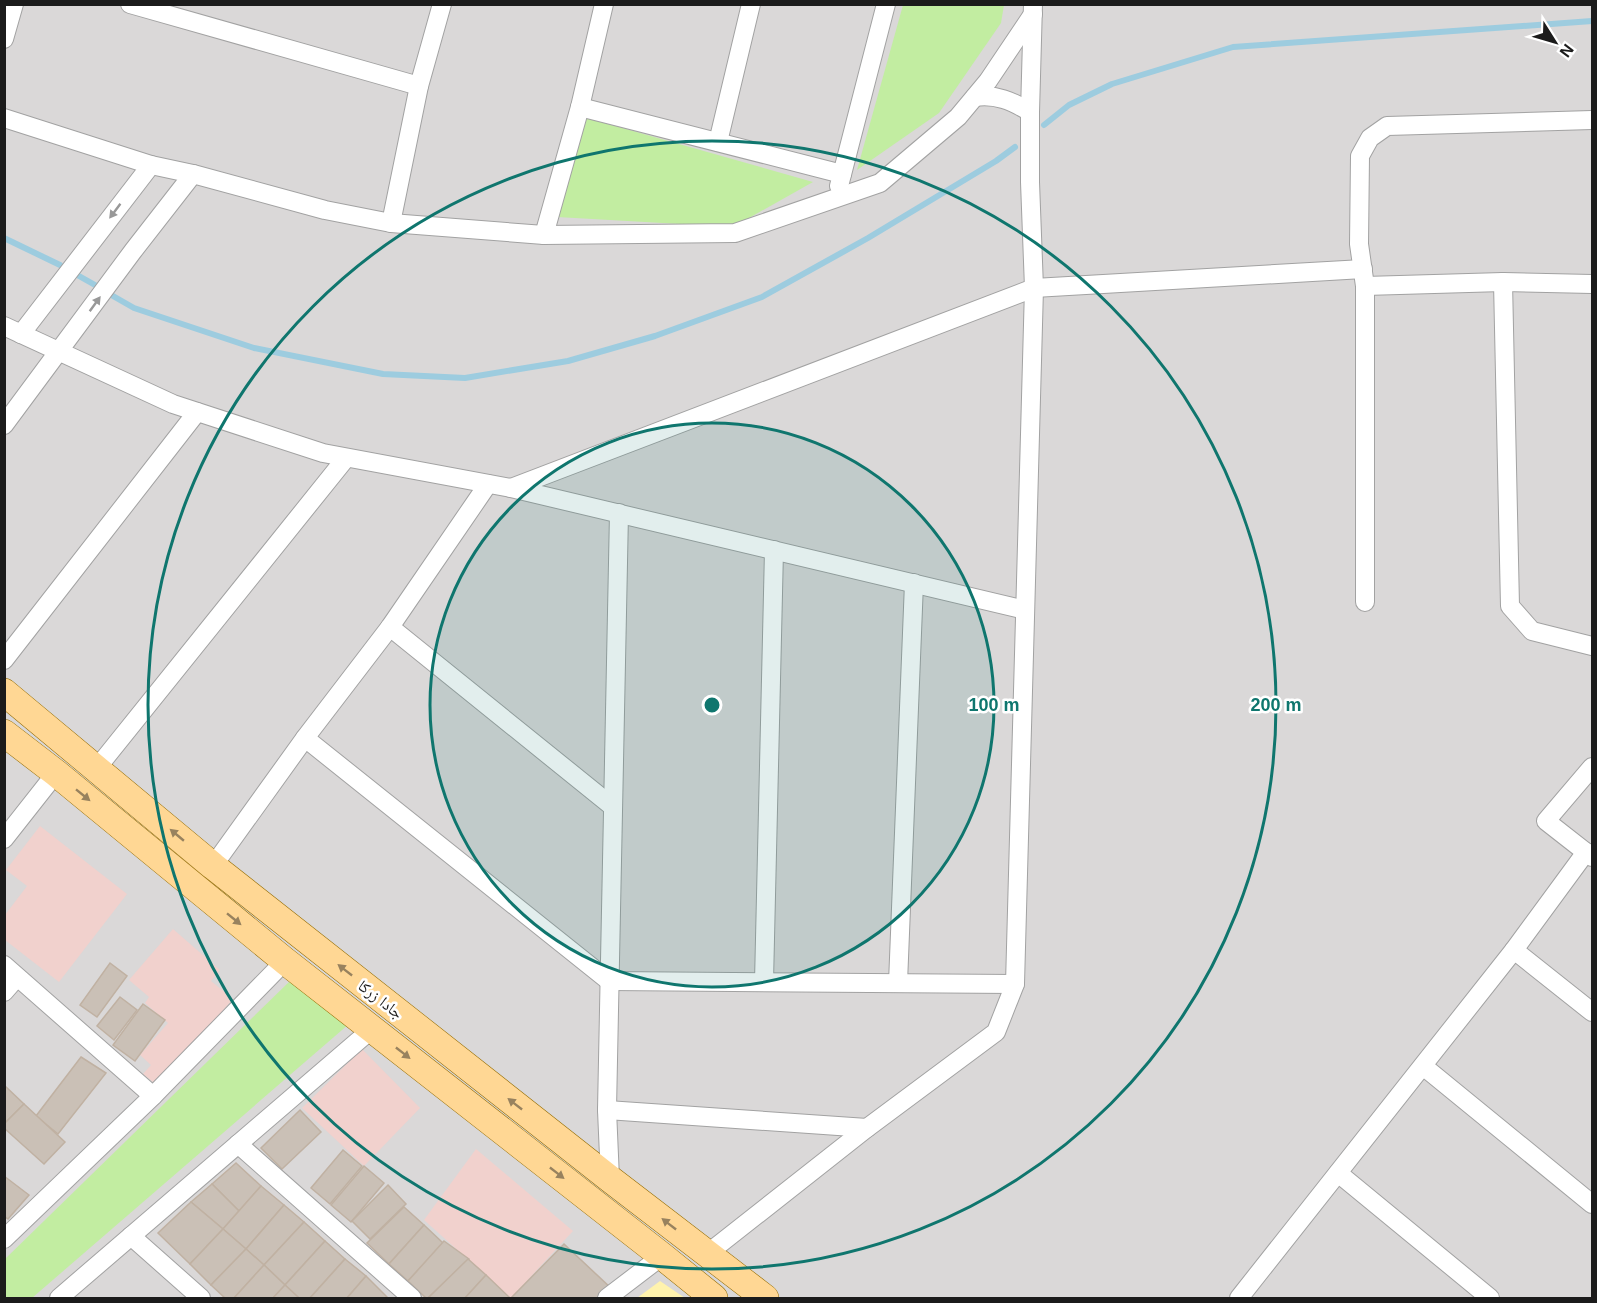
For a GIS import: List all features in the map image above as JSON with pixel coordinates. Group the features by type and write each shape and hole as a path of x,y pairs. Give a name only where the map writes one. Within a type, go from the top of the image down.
{"main road":[{"name":"جادا زرکا","path":"4,692 213,866 765,1299"},
{"name":"جادا زرکا","path":"4,733 285,961 714,1299"}],"street":[{"path":"4,39 14,4"},
{"path":"130,4 419,86"},
{"path":"391,223 419,86 442,4"},
{"path":"544,235 580,107 604,4"},
{"path":"718,142 751,4"},
{"path":"836,198 886,4"},
{"path":"4,118 151,165 193,174 325,210 391,223 544,235 735,233 880,183 958,117 975,98 1033,9"},
{"path":"707,1254 867,1128 996,1032 1015,984 1034,288 1030,182 1033,9"},
{"path":"975,98 988,96 1002,98 1030,112"},
{"path":"580,107 842,174"},
{"path":"1365,602 1364,278 1359,244 1360,156 1370,138 1387,126 1593,120"},
{"path":"151,165 13,330 173,404 323,453 511,488 1025,610"},
{"path":"4,425 193,174"},
{"path":"511,488 1034,288 1364,278 1593,284"},
{"path":"1503,282 1510,606 1532,631 1593,646"},
{"path":"4,660 197,412"},
{"path":"97,768 346,458"},
{"path":"213,866 305,738 390,627 488,484"},
{"path":"610,1179 607,1110 619,513"},
{"path":"764,982 774,550"},
{"path":"898,983 914,583"},
{"path":"390,627 613,807"},
{"path":"305,738 609,981 1015,984"},
{"path":"1242,1298 1589,854 1546,821 1593,767"},
{"path":"4,839 56,773"},
{"path":"1515,950 1593,1012"},
{"path":"4,1239 153,1096 285,961"},
{"path":"4,992 11,971 153,1096"},
{"path":"59,1299 372,1029"},
{"path":"1423,1066 1593,1204"},
{"path":"607,1110 867,1128"},
{"path":"238,1144 412,1299"},
{"path":"1338,1173 1490,1299"},
{"path":"131,1236 201,1299"},
{"path":"607,1299 662,1256"}],"shaded area":[{"path":"5,5 1592,5 1592,1298 5,1298"},
{"path":"40,826 127,894 59,982 5,940 5,915 27,886 6,870"},
{"path":"173,929 220,970 211,981 233,999 158,1086 143,1074 151,1065 140,1055 168,1023 145,1003 149,997 129,980"},
{"path":"362,1049 420,1108 364,1166 302,1108"},
{"path":"476,1149 573,1231 511,1298 424,1220"}],"green space":[{"path":"903,5 1004,5 1001,23 939,113 857,170"},
{"path":"587,118 813,182 733,227 557,217"},
{"path":"291,980 349,1024 32,1298 5,1298 5,1259"}],"sand":[{"path":"660,1281 685,1298 637,1298"}],"building":[{"path":"110,963 127,976 97,1017 80,1005"},
{"path":"120,997 137,1010 114,1040 97,1026"},
{"path":"143,1004 165,1020 135,1061 113,1045"},
{"path":"81,1057 106,1073 58,1134 36,1116"},
{"path":"4,1085 24,1104 4,1124"},
{"path":"24,1104 65,1142 44,1164 4,1128 4,1124"},
{"path":"300,1110 321,1132 282,1169 261,1148"},
{"path":"343,1150 362,1166 330,1204 311,1188"},
{"path":"236,1163 261,1186 239,1211 212,1184"},
{"path":"364,1166 384,1183 351,1222 331,1205"},
{"path":"4,1176 29,1195 8,1219 4,1216"},
{"path":"212,1184 239,1211 223,1229 191,1202"},
{"path":"388,1185 406,1204 370,1239 352,1221"},
{"path":"261,1186 284,1205 246,1249 223,1229"},
{"path":"191,1202 223,1229 190,1264 158,1233"},
{"path":"284,1205 304,1222 264,1265 246,1249"},
{"path":"404,1207 424,1225 389,1264 367,1243"},
{"path":"304,1222 325,1241 285,1285 264,1265"},
{"path":"424,1225 443,1243 408,1281 389,1264"},
{"path":"223,1229 246,1249 211,1285 190,1264"},
{"path":"325,1241 345,1259 310,1298 299,1298 285,1285"},
{"path":"444,1241 469,1259 426,1298 408,1281"},
{"path":"564,1244 613,1290 603,1298 511,1298"},
{"path":"246,1249 264,1265 234,1298 225,1298 211,1285"},
{"path":"345,1259 366,1276 347,1298 310,1298"},
{"path":"468,1259 486,1275 465,1298 428,1298"},
{"path":"264,1265 285,1285 273,1298 234,1298"},
{"path":"486,1275 510,1298 465,1298"},
{"path":"366,1276 387,1297 347,1298"},
{"path":"285,1285 299,1298 273,1298"}],"waterway":[{"path":"1044,125 1069,105 1112,84 1233,47 1592,21"},
{"path":"113,296 134,308 254,348 383,374 465,378 568,361 655,336 762,297 868,238 996,161 1015,147"},
{"path":"4,238 60,265"},
{"path":"79,276 95,285"}]}
